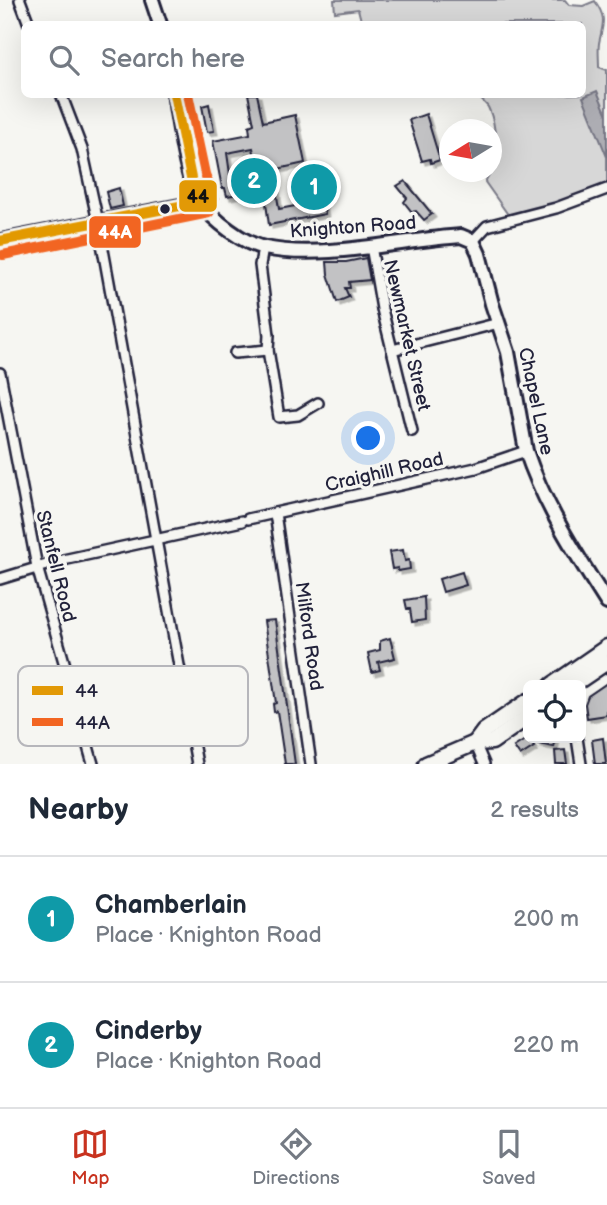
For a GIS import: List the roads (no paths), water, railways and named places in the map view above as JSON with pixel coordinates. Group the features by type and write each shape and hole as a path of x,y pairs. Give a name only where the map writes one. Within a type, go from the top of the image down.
{"main road":[{"path":"580,680 607,650"},
{"path":"560,680 607,650"},
{"path":"475,743 484,731 523,704"},
{"path":"426,764 475,743 492,742 523,720"}],"street":[{"path":"20,0 28,21"},
{"path":"152,0 159,21"},
{"path":"63,98 82,149 98,222 180,666"},
{"name":"Knighton Road","path":"175,98 191,178 200,202 237,236 263,248 313,250 470,239"},
{"path":"470,239 492,225 556,208 607,189"},
{"path":"0,241 200,202"},
{"name":"Chapel Lane","path":"470,239 480,254 508,352 531,467 556,517 607,603"},
{"name":"Newmarket Street","path":"371,246 380,298 412,431"},
{"path":"263,248 260,265 269,335 268,350 279,417 298,415 318,403"},
{"path":"393,350 499,323"},
{"path":"235,353 268,350"},
{"name":"Stanfell Road","path":"0,373 37,567 65,666"},
{"name":"Craighill Road","path":"0,579 37,567 157,539 477,468 526,451"},
{"name":"Milford Road","path":"275,513 311,764"},
{"path":"475,743 484,764"},
{"path":"578,743 581,764"},
{"name":"Stanfell Road","path":"88,746 93,764"},
{"path":"194,746 197,764"}],"place":[{"name":"Cinderby","path":"254,181"},
{"name":"Chamberlain","path":"314,187"}]}
